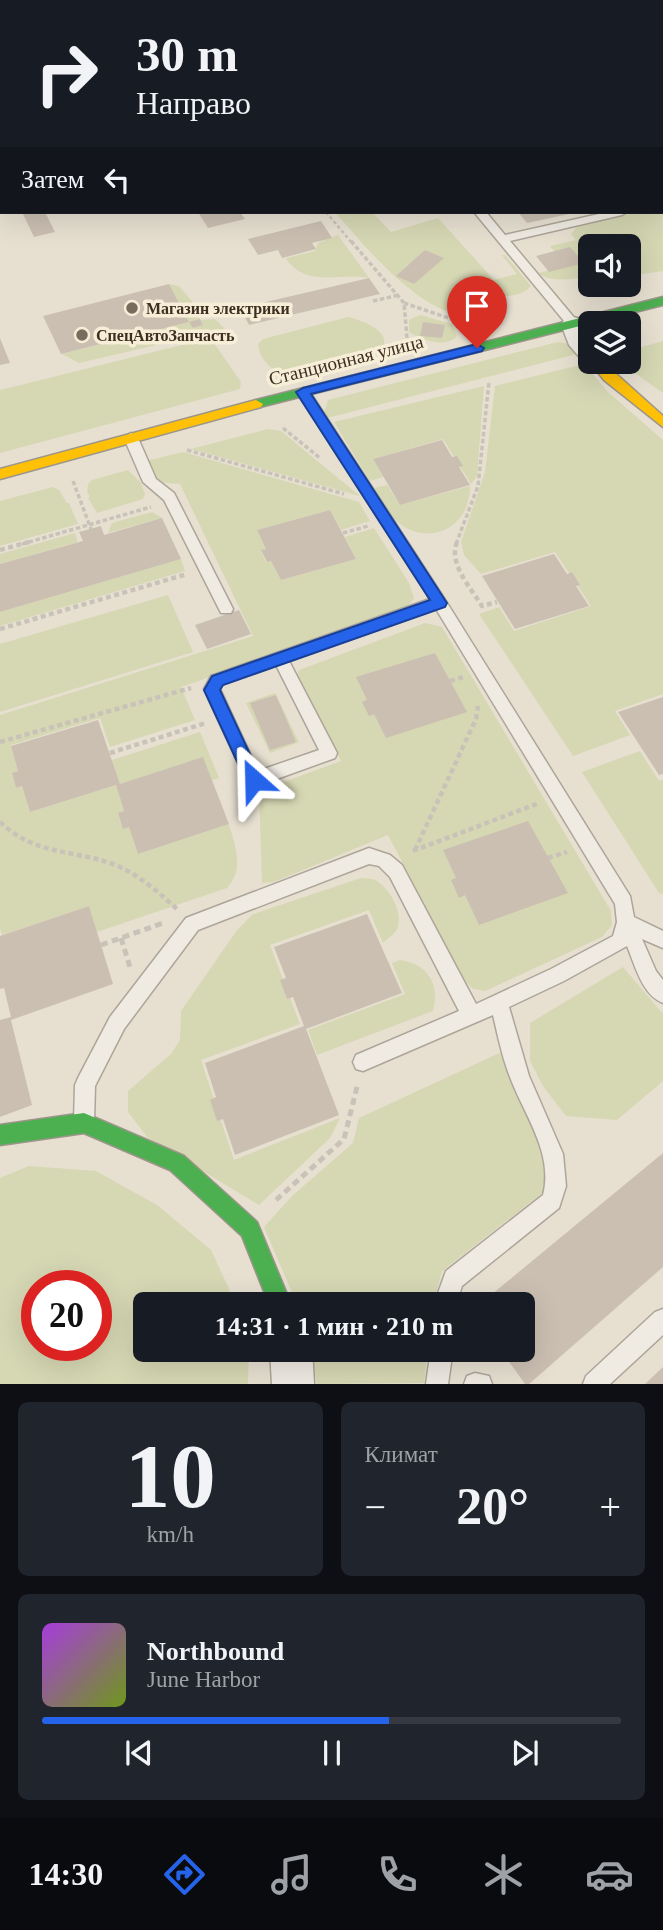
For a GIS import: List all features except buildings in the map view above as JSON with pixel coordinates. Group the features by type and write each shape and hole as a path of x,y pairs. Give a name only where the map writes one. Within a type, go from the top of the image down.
{"street":[{"name":"Станционная улица","path":"0,474 303,392 663,301"},
{"path":"573,324 578,337"},
{"path":"609,374 663,423"},
{"path":"0,1135 84,1123 177,1163 250,1228 275,1292"},
{"path":"292,1362 293,1384"}],"lane":[{"path":"482,214 573,324"},
{"path":"503,239 613,214"},
{"path":"303,392 439,603 624,902 626,922 649,977 663,993"},
{"path":"131,438 150,482 170,501 226,609"},
{"path":"280,658 330,753 254,780 212,690 217,680 280,658 439,603"},
{"path":"84,1123 85,1086 117,1023 188,920 369,856 384,860 396,871 472,1016"},
{"path":"626,922 663,940"},
{"path":"363,1062 578,967 620,941 626,922"},
{"path":"449,1292 454,1279 552,1201 558,1187 557,1168 548,1140 519,1076 499,1004"},
{"path":"594,1384 663,1320"},
{"path":"437,1384 440,1362"},
{"path":"475,1384 481,1384"}],"path":[{"path":"328,214 399,295 404,303 407,338"},
{"path":"373,302 399,295"},
{"path":"404,303 417,310 470,324"},
{"path":"489,382 478,486 454,549 456,563 482,606 498,602"},
{"path":"183,449 352,496"},
{"path":"72,478 90,527"},
{"path":"0,550 90,527 170,501"},
{"path":"0,629 205,569"},
{"path":"0,742 217,680"},
{"path":"479,698 476,719 415,850 540,803"},
{"path":"110,753 225,717"},
{"path":"0,822 25,843 50,852 110,863 141,880 188,920"},
{"path":"548,858 568,851"},
{"path":"101,945 188,920"},
{"path":"250,1228 310,1168 344,1139 363,1062"}],"green space":[{"path":"337,214 374,214 391,232 438,218 494,280 517,274 502,255 505,255 531,286 515,295 486,301 467,312 447,311 411,290"},
{"path":"630,214 663,214 663,271 641,274 641,234 578,234 578,261 554,251 550,246 576,240 571,234 577,227"},
{"path":"338,235 369,278 313,276 294,267 286,258 315,251 318,243"},
{"path":"578,264 578,278 556,279 538,273"},
{"path":"169,284 179,286 199,310 200,319 190,322 193,328 203,325 201,320 215,319 225,329 79,363 62,354 189,322"},
{"path":"420,315 452,324 457,336 440,343 409,332 409,320"},
{"path":"348,317 370,325 382,335 383,347 378,354 288,375 270,367 259,351 258,344 263,339"},
{"path":"202,340 214,343 241,382 240,389 0,453 0,390"},
{"path":"663,341 663,393 636,374 641,374 641,347"},
{"path":"558,342 575,345 578,349 578,354 327,418 324,413 328,400"},
{"path":"578,365 578,374 593,374 608,392 663,440 663,694 615,711 630,735 573,756 479,614 499,607 514,631 591,606 555,552 481,574 464,555 461,542 485,472 495,386"},
{"path":"484,386 477,476 471,484 443,439 373,459 383,477 370,481 334,422"},
{"path":"268,429 281,431 360,496 191,449"},
{"path":"183,452 359,502 370,521 341,530 330,510 257,530 266,549 261,551 266,562 271,561 281,580 356,559 345,537 374,528 409,583 414,598 405,609 181,687 195,720 110,747 100,718 11,745 18,771 12,773 16,788 22,786 30,812 116,785 124,811 118,814 123,829 129,827 138,854 229,824 237,865 236,873 227,888 97,932 89,906 2,935 0,715 253,636 180,484 155,482 146,461"},
{"path":"128,470 141,483 145,494 143,499 97,513 88,498 88,484 92,480"},
{"path":"387,485 400,505 470,486 468,502 462,515 443,531 430,533 404,527 389,514 374,488"},
{"path":"53,487 59,490 69,503 78,524 0,546 0,501"},
{"path":"152,512 162,518 108,533 112,523"},
{"path":"75,533 78,542 0,564 0,554"},
{"path":"181,559 185,571 0,626 0,612"},
{"path":"168,595 193,652 0,712 0,644"},
{"path":"425,623 442,627 611,911 612,925 602,937 485,991 473,989 464,980 388,835 274,882 262,883 259,791 341,761 297,675 299,670"},
{"path":"275,693 299,742 270,753 246,703"},
{"path":"200,732 219,778 212,780 203,758 120,784 112,760"},
{"path":"640,751 659,781 663,779 663,894 659,893 582,772"},
{"path":"361,878 377,881 392,897 399,918 395,932 383,943 369,910 270,945 300,1024 201,1060 234,1160 340,1118 330,1138 259,1205 148,1138 128,1112 128,1091 171,1054 180,1040 181,1011 237,930 253,914"},
{"path":"400,960 418,966 430,977 435,992 433,1011 317,1055 308,1030 405,994 392,963"},
{"path":"623,967 663,1014 663,1081 617,1120 566,1116 543,1086 530,1061 530,1023"},
{"path":"506,1050 512,1079 541,1152 544,1180 541,1194 442,1271 436,1292 292,1292 264,1227 292,1196 353,1143 359,1118"},
{"path":"29,1166 96,1171 157,1205 211,1250 230,1292 133,1292 133,1362 249,1362 248,1384 0,1384 0,1178"},
{"path":"312,1362 426,1362 424,1383 317,1384"}],"traffic: fast":[{"path":"256,404 663,301"},
{"path":"0,1135 84,1123 177,1163 250,1229 275,1292"}],"traffic: slow":[{"path":"606,374 663,423"},
{"path":"0,474 256,404"}],"place":[{"name":"Магазин электрики","path":"132,308"},
{"name":"СпецАвтоЗапчасть","path":"82,335"}],"route":[{"path":"254,780 212,690 217,680 439,603 303,392 477,348"}]}
